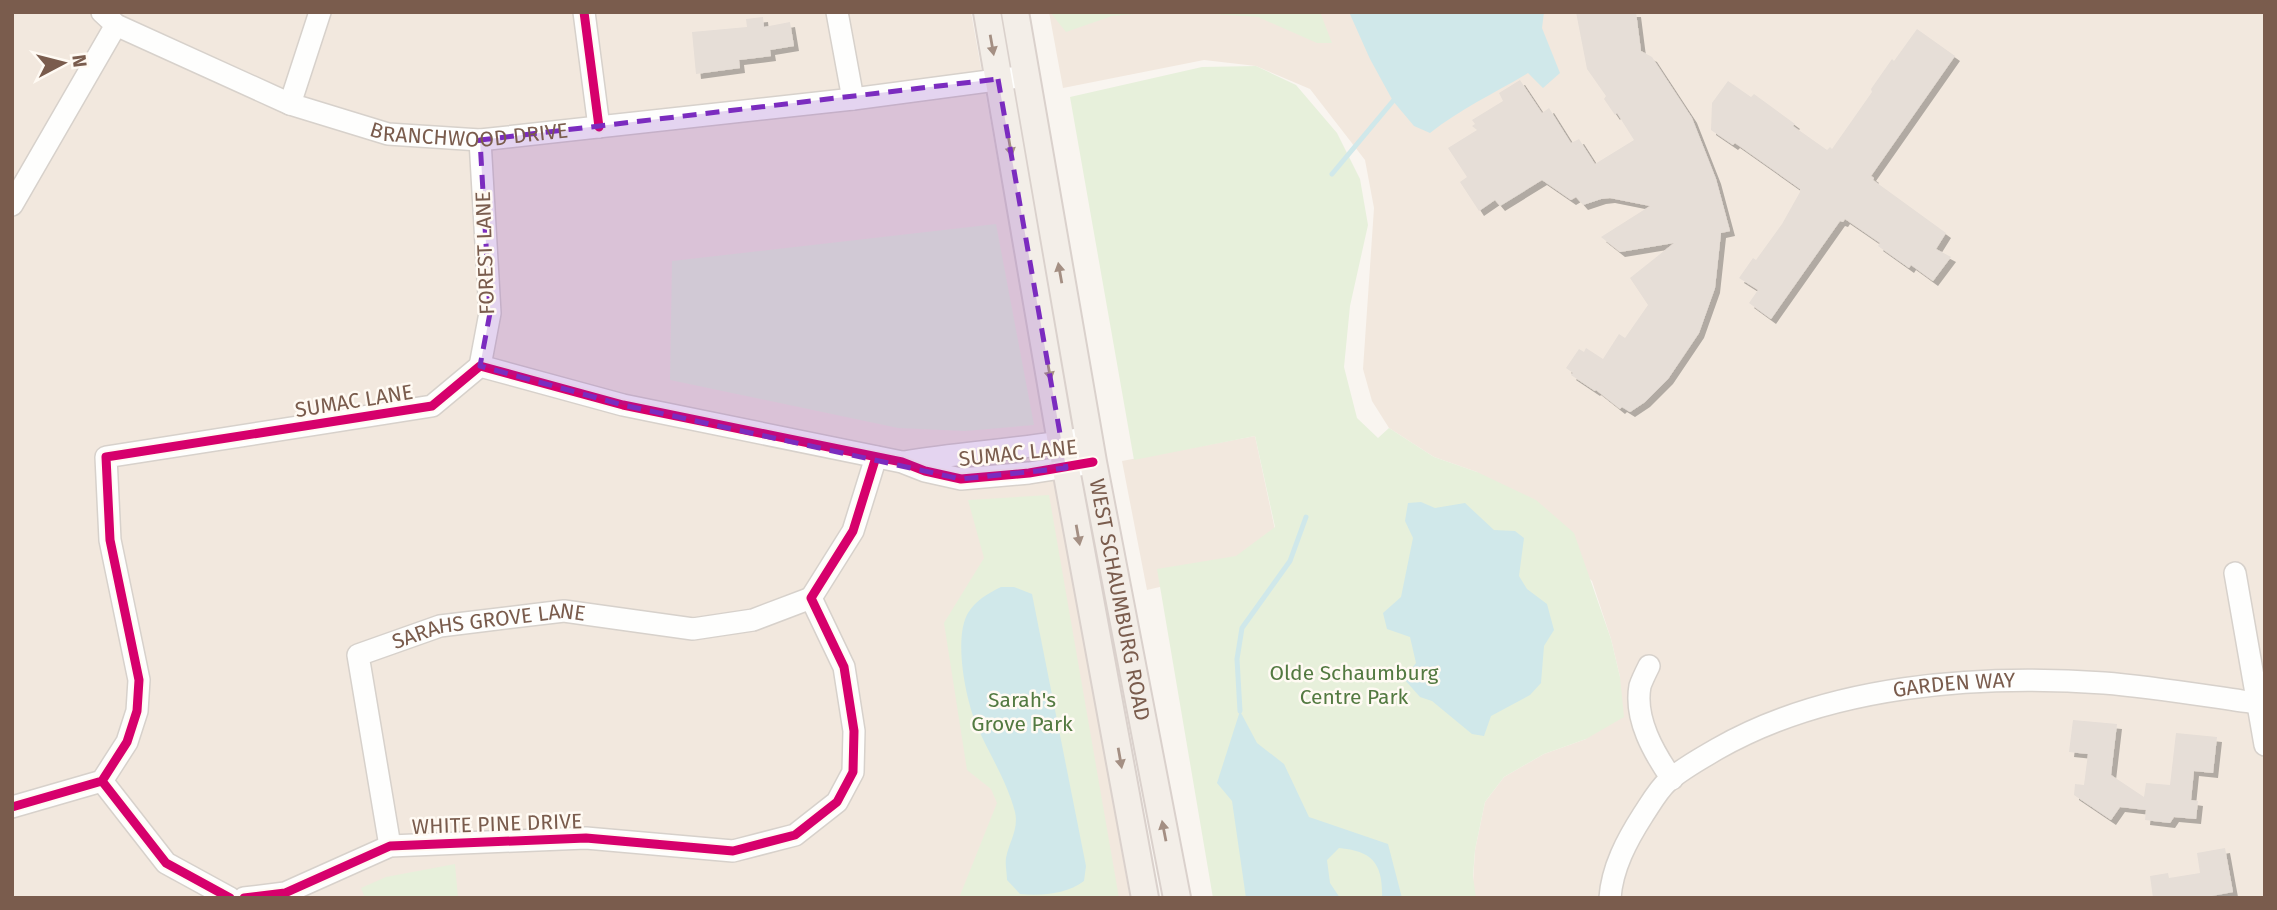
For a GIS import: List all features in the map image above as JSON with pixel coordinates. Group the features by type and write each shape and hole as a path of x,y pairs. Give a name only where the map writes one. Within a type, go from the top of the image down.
{"main road":[{"name":"WEST SCHAUMBURG ROAD","path":"986,12 1063,455 1145,898"},
{"name":"WEST SCHAUMBURG ROAD","path":"1015,12 1091,449 1177,898"}],"street":[{"path":"290,104 320,12"},
{"path":"584,12 599,127"},
{"path":"837,12 853,99"},
{"path":"12,205 109,19"},
{"name":"BRANCHWOOD DRIVE","path":"109,19 290,104 388,134 481,140 853,99 1026,76"},
{"name":"FOREST LANE","path":"480,366 490,313 481,140"},
{"name":"SUMAC LANE","path":"102,781 127,741 137,711 139,680 110,540 106,457 432,406 480,366 623,405 902,462 1063,455 1091,449"},
{"path":"811,598 853,531 876,457"},
{"path":"2235,573 2265,745"},
{"name":"SARAHS GROVE LANE","path":"390,846 358,655 440,626 454,624 564,611 693,629 753,620 811,598"},
{"name":"WHITE PINE DRIVE","path":"244,898 285,893 390,846 586,838 733,851 795,835 837,802 853,772 854,731 844,667 811,598"},
{"path":"1649,666 1640,686 1640,709 1655,755 1672,779"},
{"name":"GARDEN WAY","path":"1610,898 1621,854 1654,799 1672,779 1687,766 1761,726 1825,706 1908,688 1977,682 2102,683 2150,687 2256,703"},
{"path":"12,807 102,781 166,863 230,898"}],"highlighted area":[{"path":"998,79 1066,468 961,479 623,405 480,366 490,313 480,140"}],"shaded area":[{"path":"12,12 971,12 1130,898 12,898"},
{"path":"1049,12 2265,12 2265,898 1472,898 1475,850 1485,802 1504,777 1544,754 1586,739 1620,677 1592,581 1477,472 1434,457 1389,428 1372,401 1363,369 1374,208 1365,160 1310,89 1256,66 1204,60 1063,88"},
{"path":"1255,436 1281,558 1147,590 1122,461"}],"green space":[{"path":"1050,12 1156,12 1112,16 1066,32"},
{"path":"1183,12 1320,12 1332,43 1317,43 1258,17"},
{"name":"Olde Schaumburg Centre Park","path":"1256,66 1296,85 1337,133 1360,179 1368,225 1350,306 1344,367 1357,418 1378,438 1389,428 1434,457 1477,472 1536,500 1574,533 1611,639 1620,677 1624,717 1586,739 1544,754 1504,777 1485,802 1475,850 1473,877 1476,898 1213,898 1157,569 1236,556 1275,527 1255,436 1134,460 1070,97 1202,67"},
{"path":"996,224 1034,425 965,431 898,428 670,380 672,261"},
{"name":"Sarah's Grove Park","path":"1049,495 1119,898 959,898 997,803 991,789 967,770 944,623 984,558 968,500"},
{"path":"455,864 458,898 365,898 361,888 386,877"}],"water":[{"path":"1349,12 1544,12 1542,28 1560,73 1543,88 1528,73 1465,109 1430,133 1414,126 1393,101"},
{"path":"1421,502 1435,508 1465,503 1494,530 1515,531 1524,538 1519,576 1527,589 1547,604 1554,630 1544,646 1541,683 1530,695 1491,716 1484,736 1472,734 1432,701 1420,697 1404,679 1416,663 1410,637 1387,629 1383,613 1401,597 1413,538 1405,521 1408,503"},
{"path":"1001,587 1014,587 1032,594 1086,866 1084,881 1070,889 1054,893 1020,894 1007,880 1006,858 1015,830 1015,812 974,717 963,670 962,638 968,613 975,604"},
{"path":"1240,711 1257,743 1284,764 1309,817 1388,844 1402,898 1382,898 1380,876 1374,861 1360,852 1339,848 1327,860 1330,883 1340,898 1246,898 1232,801 1217,783"}],"building":[{"path":"1576,12 1636,12 1641,51 1652,57 1692,118 1716,179 1730,231 1721,233 1715,288 1699,333 1668,379 1645,402 1630,412 1622,407 1620,409 1571,375 1573,373 1566,368 1579,349 1584,352 1586,348 1603,359 1619,334 1625,338 1648,305 1630,278 1674,243 1620,252 1601,237 1650,206 1610,198 1583,205 1576,197 1571,200 1542,180 1500,206 1495,200 1479,211 1460,182 1467,177 1448,148 1477,130 1472,126 1475,124 1472,120 1503,101 1499,93 1520,80 1542,113 1549,108 1571,143 1579,139 1595,164 1634,140 1617,113 1615,115 1604,99 1606,96 1587,69"},
{"path":"763,17 764,27 790,22 794,46 770,50 771,56 739,60 740,68 696,74 692,32 747,27 746,19"},
{"path":"1917,29 1955,56 1871,176 1946,233 1936,249 1951,257 1933,281 1911,265 1909,268 1878,246 1880,243 1845,219 1840,221 1771,319 1749,303 1758,290 1739,278 1782,224 1800,189 1735,143 1733,145 1711,130 1712,103 1728,81 1751,97 1754,94 1827,150 1830,147 1832,149 1892,59 1894,61"},
{"path":"2073,720 2117,724 2111,775 2144,797 2146,783 2170,785 2176,733 2217,737 2213,773 2194,771 2191,800 2198,801 2196,819 2174,817 2170,823 2145,820 2146,810 2120,807 2111,820 2074,795 2075,784 2084,785 2088,754 2069,752"},
{"path":"2225,848 2233,892 2201,898 2153,898 2150,876 2168,873 2169,878 2200,873 2197,853"}],"waterway":[{"path":"1332,174 1393,101"},
{"path":"1240,711 1237,659 1242,628 1290,561 1306,517"}],"cycle path":[{"path":"584,12 599,127"},
{"path":"12,807 102,781 127,742 137,711 139,680 110,540 106,457 432,406 480,366 623,405 902,462 925,471 961,479 1029,473 1093,462"},
{"path":"244,898 285,893 390,846 586,838 733,851 795,835 837,802 853,772 854,731 844,667 811,598 853,531 876,457"},
{"path":"102,781 166,863 230,898"}]}
